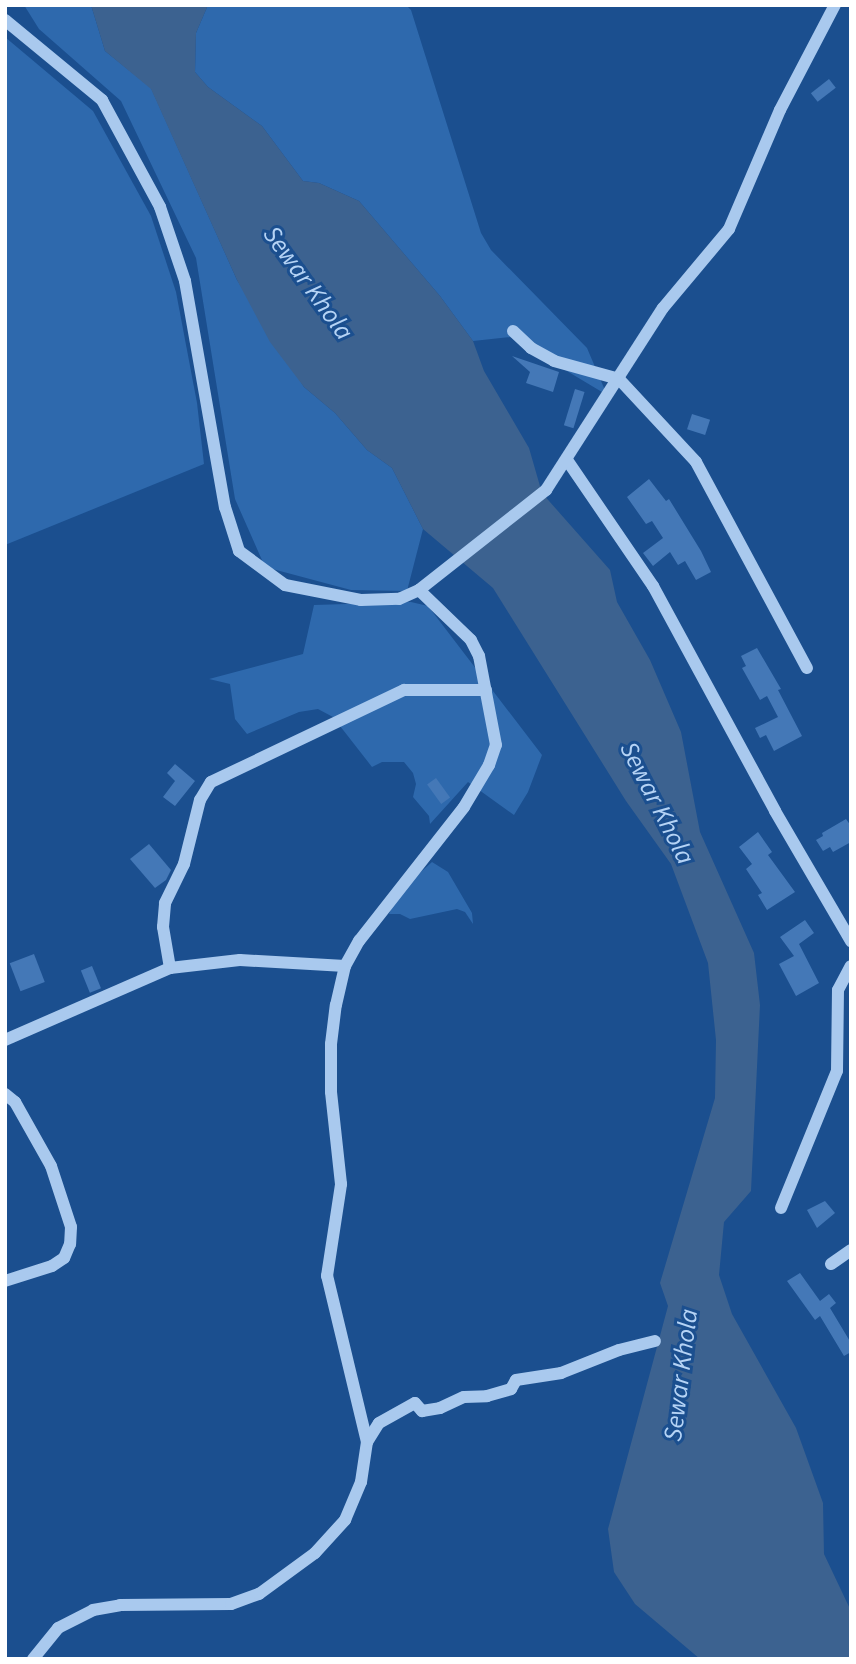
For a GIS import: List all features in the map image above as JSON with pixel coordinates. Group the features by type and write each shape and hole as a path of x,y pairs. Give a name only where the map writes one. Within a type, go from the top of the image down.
{"street":[{"path":"5,20 102,100 160,207 185,281 225,507 239,551 285,585 361,600 399,599 419,590 546,490 663,308 729,229 780,110 835,5"},
{"path":"513,331 531,348 554,360 619,379 696,461 807,668"},
{"path":"567,460 653,586 775,811 851,941"},
{"path":"33,1659 58,1628 93,1610 120,1605 231,1604 259,1594 286,1577 315,1553 345,1520 361,1482 367,1442 327,1276 341,1184 331,1091 331,1044 345,966 376,917 464,807 489,765 496,745 479,656 471,640 419,590"},
{"path":"170,968 163,927 165,903 184,863 200,800 211,782 404,690 486,690"},
{"path":"5,1040 170,968 240,960 345,966"},
{"path":"780,1208 837,1071 838,990 851,966"},
{"path":"5,1094 15,1102 51,1166 71,1227 70,1244 64,1258 52,1266 5,1281"},
{"path":"831,1264 851,1250"},
{"path":"367,1442 379,1423 415,1403 422,1411 440,1408 464,1397 511,1390 516,1380 561,1373 619,1350 654,1341"}],"shaded area":[{"path":"24,5 91,5 105,51 151,88 237,280 304,387 335,413 367,450 392,468 423,529 407,591 351,590 265,567 235,499 196,258 121,101 39,29"},
{"path":"208,5 406,5 411,10 481,233 491,250 587,348 607,395 510,337 473,341 440,296 359,201 319,183 303,181 262,126 208,87 195,72 196,33"},
{"path":"5,37 93,111 151,216 176,292 197,403 204,464 5,545"},
{"path":"411,602 428,606 542,755 528,792 514,815 468,782 430,824 429,816 413,797 416,784 413,773 404,762 382,762 372,767 333,717 318,709 299,712 247,734 235,719 230,684 209,679 303,654 314,605"},
{"path":"432,862 448,872 472,913 473,924 465,912 457,909 410,919 400,914 389,914 397,893"}],"water":[{"name":"Sewar Khola","path":"91,5 208,5 196,33 195,72 208,87 262,126 303,181 319,183 359,201 440,296 473,341 484,371 529,448 542,493 610,570 617,602 650,660 681,732 700,832 754,953 760,1005 751,1191 724,1222 719,1275 732,1314 796,1428 823,1503 824,1554 851,1611 851,1659 700,1659 635,1604 614,1572 608,1529 668,1306 660,1283 715,1098 716,1040 708,963 671,864 626,801 493,588 423,529 392,468 367,450 335,413 304,387 270,342 237,280 151,89 105,51"}],"building":[{"path":"829,79 836,88 818,102 811,93"},
{"path":"512,356 559,372 553,392 526,383 530,372"},
{"path":"575,389 585,392 573,428 564,425"},
{"path":"692,414 710,420 705,435 687,429"},
{"path":"649,479 666,501 669,499 711,572 696,580 685,561 678,565 670,552 653,566 643,553 663,538 652,521 646,524 627,497"},
{"path":"757,648 781,689 778,690 802,736 774,751 766,735 760,738 755,728 778,717 767,696 760,700 742,668 746,666 741,656"},
{"path":"175,764 195,781 175,806 163,797 175,781 167,773"},
{"path":"436,778 450,797 441,804 427,784"},
{"path":"846,819 851,826 851,842 833,852 830,847 823,851 816,840 823,836 822,833"},
{"path":"758,832 772,852 768,855 795,892 767,910 758,895 762,893 746,869 752,864 739,847"},
{"path":"149,844 171,870 166,880 155,888 130,859"},
{"path":"805,920 814,933 799,944 819,983 796,996 779,964 794,956 780,937"},
{"path":"34,954 45,982 20,991 10,963"},
{"path":"92,966 101,988 90,993 81,970"},
{"path":"825,1201 835,1213 817,1228 807,1210"},
{"path":"800,1273 820,1301 829,1294 836,1303 830,1308 851,1343 851,1352 844,1356 820,1316 815,1320 787,1281"}]}
